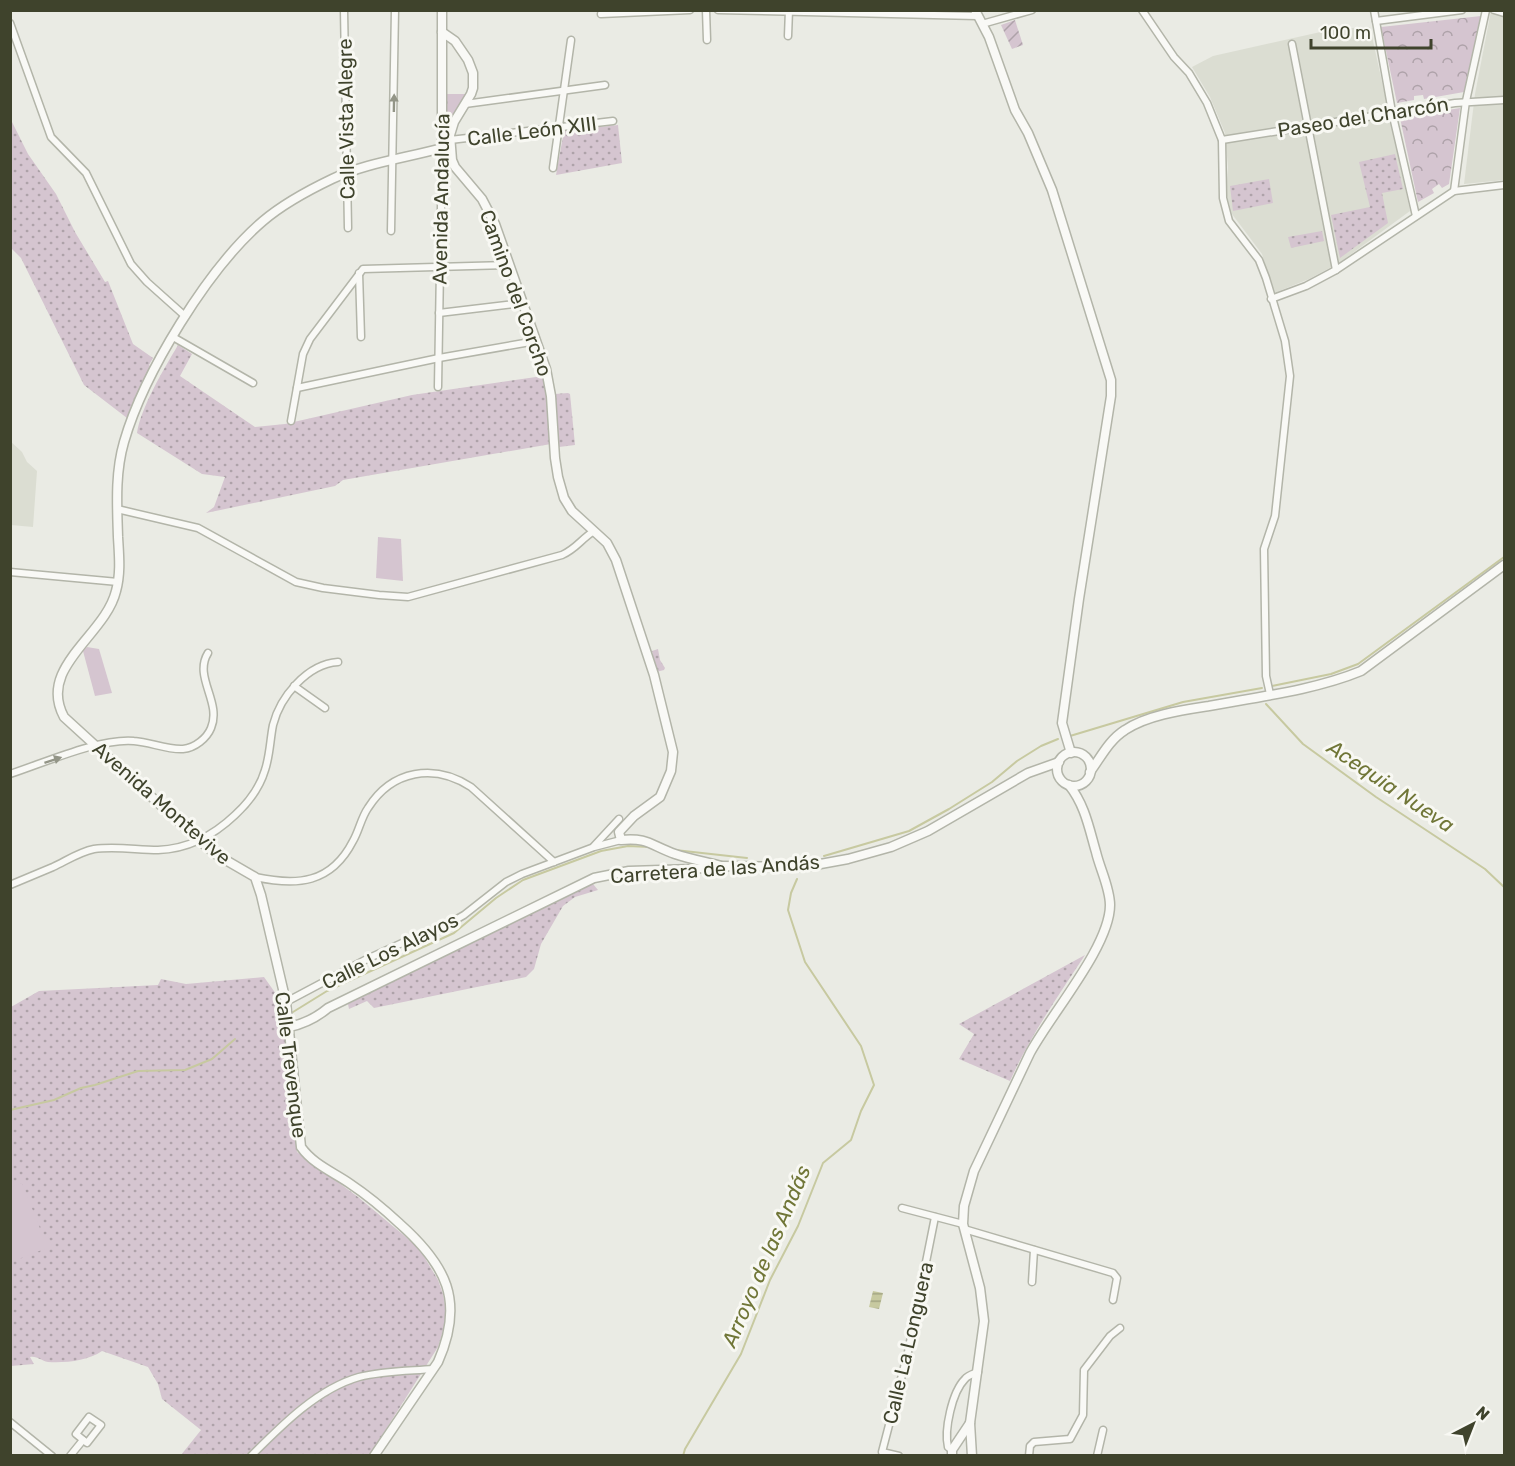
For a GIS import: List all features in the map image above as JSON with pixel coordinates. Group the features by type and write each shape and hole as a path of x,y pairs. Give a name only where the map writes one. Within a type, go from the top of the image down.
{"street":[{"name":"Calle Vista Alegre","path":"344,10 348,228"},
{"path":"391,231 395,10"},
{"name":"Avenida Andalucía","path":"438,387 442,10"},
{"path":"601,14 690,10"},
{"path":"706,10 707,40"},
{"path":"718,10 978,17 1032,10"},
{"path":"1142,10 1168,49 1189,73 1207,104 1222,140 1223,198 1229,221 1259,260 1285,341 1290,376 1275,516 1264,549 1266,676 1270,694"},
{"path":"1374,10 1392,112 1416,216"},
{"path":"1395,10 1395,19"},
{"path":"1376,21 1462,10"},
{"path":"1454,191 1466,101 1486,10"},
{"path":"1494,10 1504,13"},
{"path":"788,36 789,12"},
{"path":"978,17 996,53 1015,110 1028,133 1052,190 1111,380 1112,396 1079,599 1062,723 1071,753"},
{"path":"10,23 51,137 86,173 131,264 147,282 185,316"},
{"path":"442,32 455,42 468,60 473,73 473,88 454,122 450,140"},
{"path":"553,168 571,40"},
{"path":"1292,44 1336,270"},
{"path":"465,104 605,85"},
{"name":"Paseo del Charcón","path":"1222,140 1466,101 1504,100"},
{"name":"Calle León XIII","path":"450,140 613,121"},
{"name":"Camino del Corcho","path":"450,140 455,167 482,199 495,224 546,369 552,408 555,458 564,498 572,511 607,543 616,560 654,675 673,752 672,771 660,797 634,816 620,836 610,842 554,862"},
{"name":"Avenida Montevive","path":"442,148 348,173 313,189 262,221 220,266 173,337 143,394 124,442 117,478 118,582 111,604 63,671 57,695 64,717 95,746 217,855 255,877 280,883 296,882 311,879 325,872 346,854 365,811 386,785 413,774 429,772 458,778 471,786 554,862"},
{"path":"1271,299 1306,286 1336,270 1454,191 1504,185"},
{"path":"291,422 303,354 310,339 358,272 363,269 508,265"},
{"path":"358,272 361,337"},
{"path":"439,313 522,303"},
{"path":"173,337 253,383"},
{"path":"297,388 439,358 536,341"},
{"path":"117,509 198,528 296,582 323,588 408,597 562,555 575,549 583,538 594,531"},
{"path":"1080,800 1083,795 1083,783 1100,755 1118,735 1135,724 1175,712 1270,694 1346,677 1361,671 1504,565"},
{"path":"10,572 118,582"},
{"path":"10,774 95,746 134,740 168,748 185,749 196,745 206,737 211,729 214,716 213,701 204,675 204,659 208,653"},
{"path":"10,885 93,849 159,850 182,847 200,841 234,817 256,789 265,771 279,710 294,686 320,667 338,662"},
{"path":"294,686 325,708"},
{"path":"1059,776 1059,762 1065,755 1071,753 1100,755"},
{"path":"1083,755 1089,762 1090,772"},
{"name":"Carretera de las Andás","path":"289,1027 319,1016 328,1008 594,878 629,871 693,870 721,866 804,867 848,859 891,847 928,831 1028,773 1059,762"},
{"path":"973,1453 970,1423 982,1339 983,1307 964,1226 967,1192 974,1171 1035,1043 1095,951 1105,933 1109,918 1110,902 1080,800 1059,776 1040,770"},
{"path":"1069,785 1083,783"},
{"name":"Camino del Corcho","path":"594,847 619,819"},
{"path":"628,822 632,839"},
{"path":"620,836 655,844 693,870"},
{"path":"673,856 721,866"},
{"path":"673,856 673,870"},
{"name":"Calle Los Alayos","path":"286,1002 367,959 436,931 464,915 506,882 554,862"},
{"name":"Calle Trevenque","path":"255,877 286,1002 301,1147 311,1158 381,1207 419,1241 440,1269 449,1295 450,1315 445,1347 434,1369 374,1455"},
{"path":"902,1208 935,1216 1113,1274 1117,1278 1113,1300"},
{"name":"Calle La Longuera","path":"899,1455 882,1452 908,1352 935,1216"},
{"path":"1032,1282 1034,1250"},
{"path":"1029,1455 1030,1446 1035,1442 1070,1439 1083,1415 1084,1370 1110,1336 1120,1328"},
{"path":"250,1455 309,1405 348,1381 370,1375 434,1369"},
{"path":"952,1452 946,1439 953,1402 966,1377 978,1372"},
{"path":"10,1422 52,1455"},
{"path":"952,1452 970,1423"},
{"path":"1097,1455 1103,1430"},
{"path":"70,1455 82,1440"},
{"path":"952,1452 963,1444 973,1453"}],"shaded area":[{"path":"1491,11 1504,11 1504,180 1464,184 1475,94"},
{"path":"1370,27 1410,211 1339,263 1309,279 1274,293 1262,254 1232,214 1226,192 1228,167 1225,133 1210,97 1192,67 1213,56 1334,29"},
{"path":"10,441 37,471 33,527 11,525"},
{"path":"873,1291 883,1293 879,1309 869,1307"}],"green space":[{"path":"1481,16 1464,92 1424,99 1423,95 1414,96 1414,100 1397,103 1381,27"},
{"path":"1015,20 1023,45 1012,49 1001,25"},
{"path":"442,94 471,94 454,122 450,147 442,148"},
{"path":"1460,108 1449,184 1442,188 1439,184 1432,189 1434,193 1418,202 1400,118"},
{"path":"10,118 28,154 56,194 75,232 105,282 108,281 133,344 153,358 149,365 152,368 127,418 84,385 21,258 11,248"},
{"path":"618,125 622,163 556,175 564,131"},
{"path":"1395,154 1403,189 1382,193 1388,223 1340,258 1331,215 1370,207 1359,162"},
{"path":"1269,179 1273,203 1233,211 1230,186"},
{"path":"1322,231 1324,241 1291,248 1288,237"},
{"path":"178,345 192,354 180,376 255,427 285,424 412,395 543,376 549,410 551,444 343,480 335,486 206,513 214,507 225,477 202,474 137,433 148,400"},
{"path":"555,394 570,394 575,445 559,447"},
{"path":"378,537 401,539 403,581 376,578"},
{"path":"87,647 99,649 112,693 95,696 83,651"},
{"path":"658,649 660,660 665,668 656,672 652,651"},
{"path":"593,884 598,890 575,897 563,906 541,944 534,969 526,977 374,1008 367,1001 349,1009 348,1004"},
{"path":"1085,955 1035,1032 1010,1081 959,1059 974,1034 959,1024"},
{"path":"264,977 281,1001 297,1152 358,1197 419,1248 438,1280 443,1294 446,1310 445,1324 438,1347 369,1456 181,1455 201,1430 162,1399 158,1384 148,1367 102,1351 90,1357 69,1362 48,1362 30,1357 34,1364 11,1366 11,1007 39,991 158,985 161,979 186,984"},
{"path":"22,1183 43,1236 47,1234 52,1246 11,1262 11,1187"}],"waterway":[{"name":"Arroyo de las Andás","path":"1272,686 1331,674 1358,664 1504,557"},
{"name":"Arroyo de las Andás","path":"1070,736 1183,702 1262,688"},
{"name":"Acequia Nueva","path":"1266,704 1303,744 1376,797 1485,869 1504,887"},
{"name":"Arroyo de las Andás","path":"824,856 909,831 992,782 1017,761 1041,746 1058,739"},
{"path":"293,1012 327,991 454,933 496,898 523,880 601,851 628,846 650,847"},
{"path":"675,850 747,858"},
{"name":"Arroyo de las Andás","path":"683,1456 741,1354 770,1280 798,1226 823,1163 851,1140 861,1111 874,1085 861,1046 805,962 788,910 791,893 797,879"},
{"path":"10,1110 54,1100 81,1088 138,1071 185,1070 212,1059 235,1039"}]}
